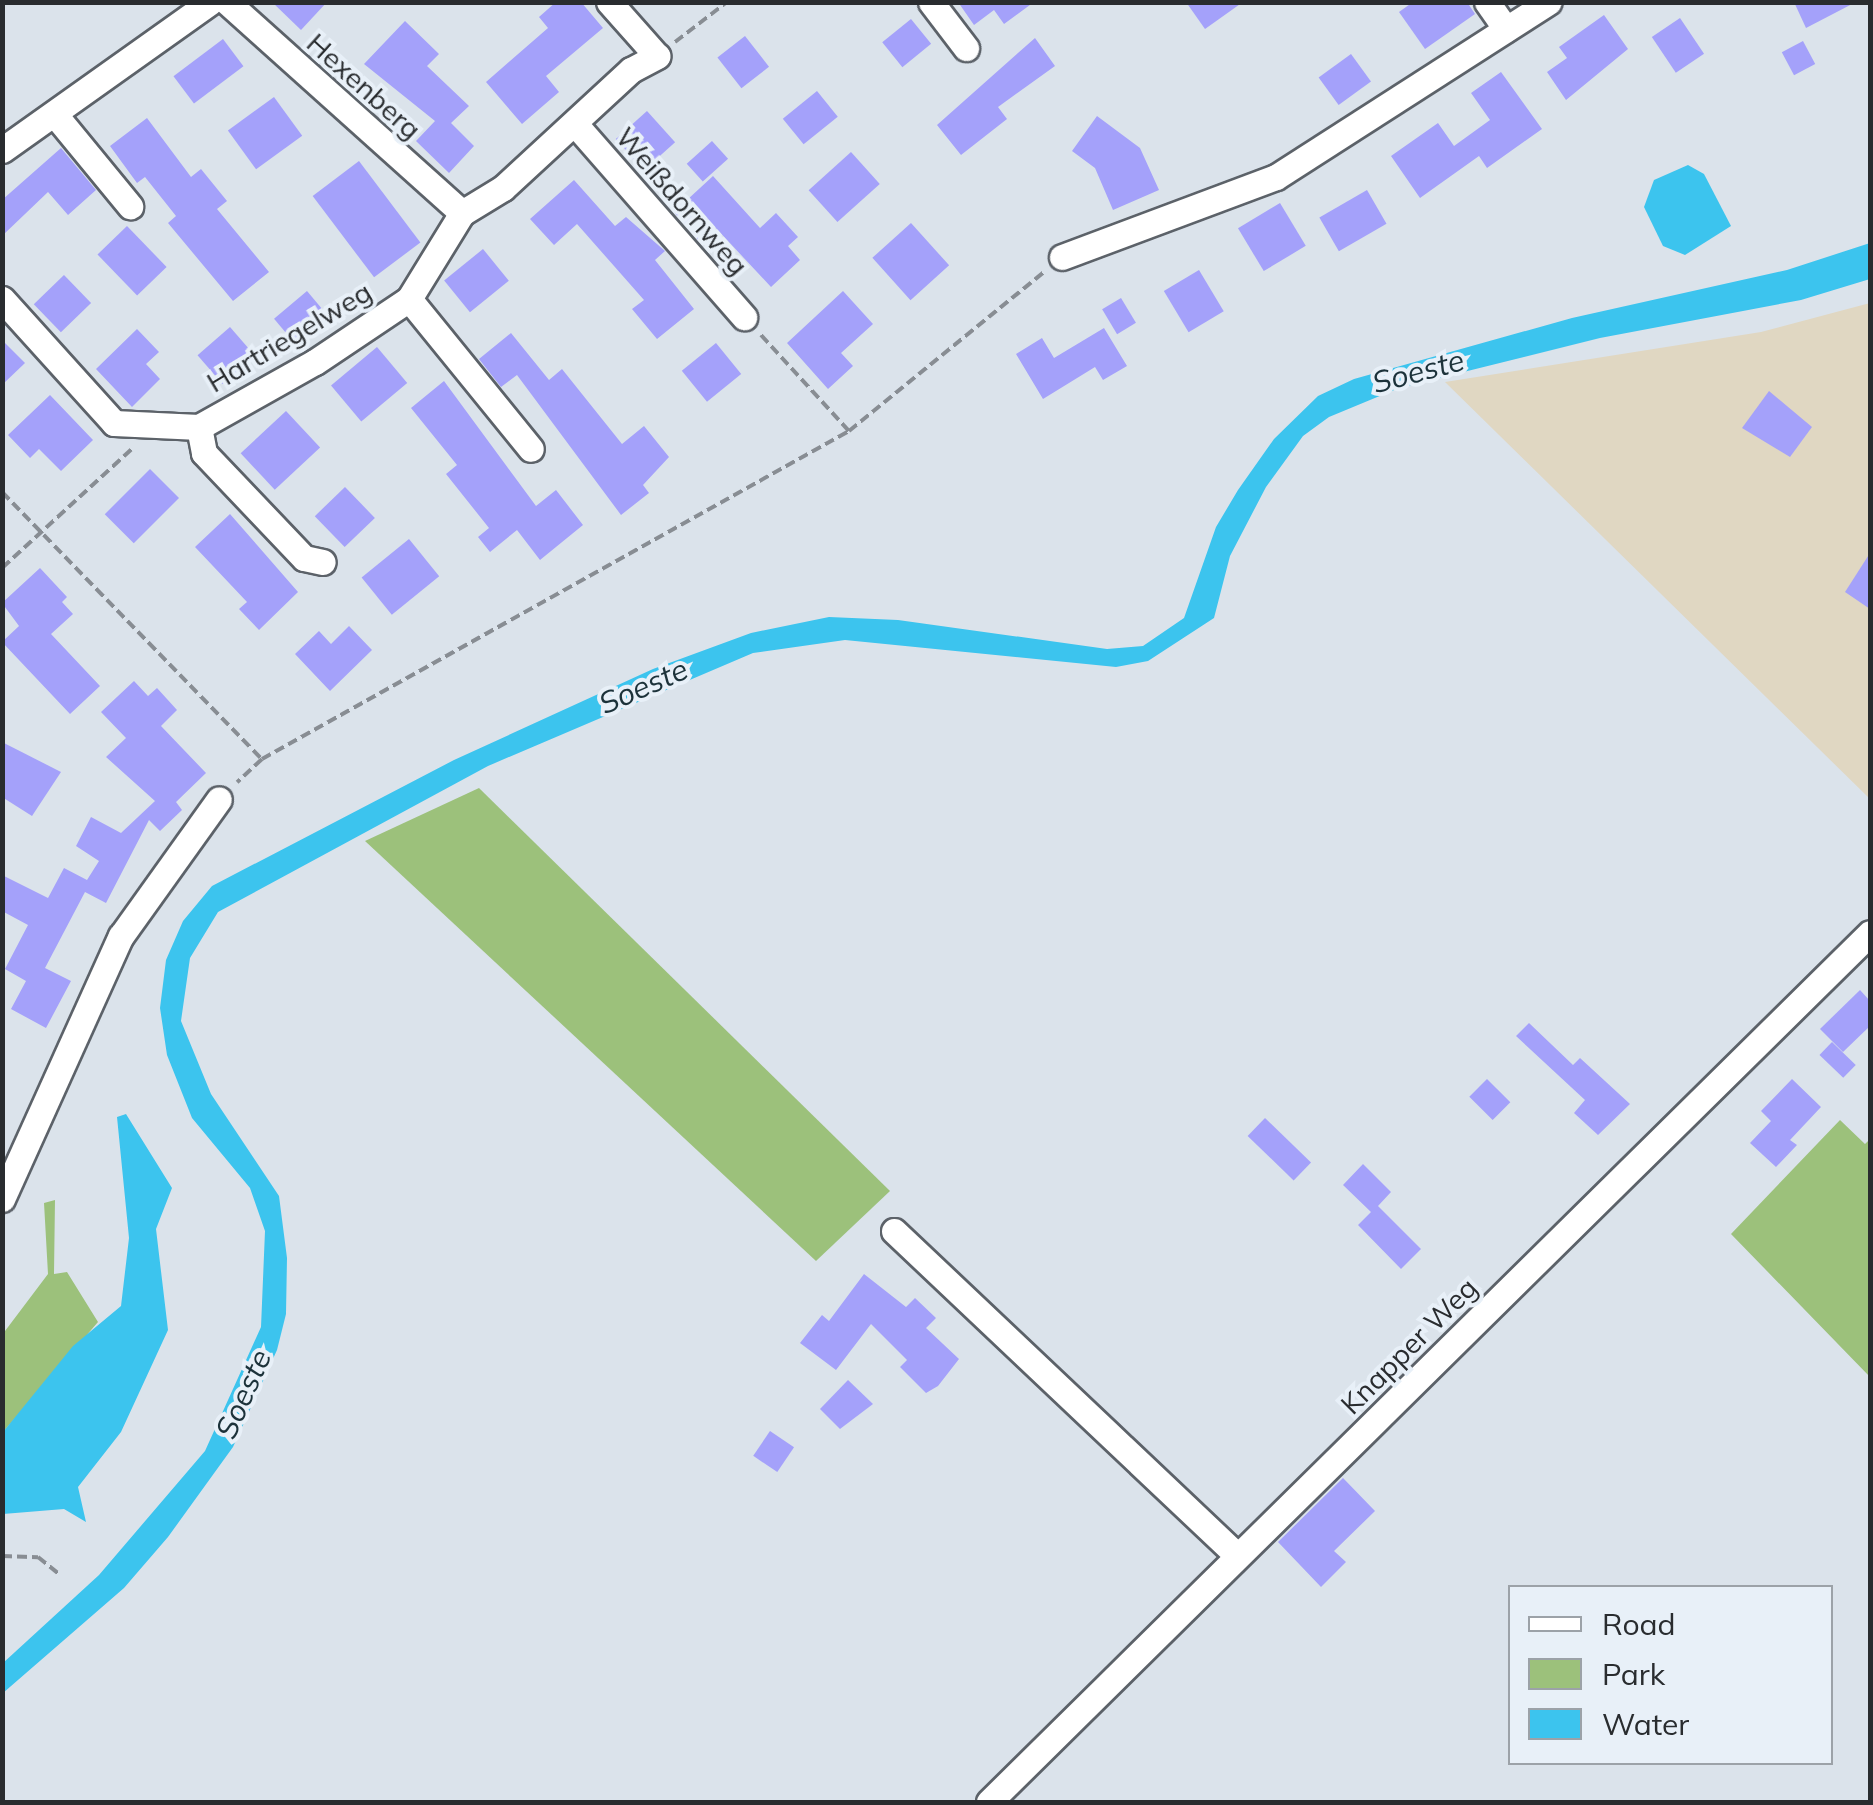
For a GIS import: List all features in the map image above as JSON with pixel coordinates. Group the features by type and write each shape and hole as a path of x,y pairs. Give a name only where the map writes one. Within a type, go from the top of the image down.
{"street":[{"path":"2,150 56,116 210,2"},
{"name":"Hexenberg","path":"226,2 462,213"},
{"path":"609,2 657,56"},
{"path":"931,2 966,48"},
{"path":"1487,2 1506,29"},
{"path":"1062,257 1276,177 1549,2"},
{"name":"Weißdornweg","path":"462,213 503,188 631,70 657,56"},
{"path":"56,116 130,206"},
{"name":"Weißdornweg","path":"576,124 744,317"},
{"name":"Hartriegelweg","path":"2,299 114,423 199,427 315,362 409,299 462,213"},
{"name":"Hartriegelweg","path":"409,299 532,449"},
{"name":"Hartriegelweg","path":"199,427 204,453 304,558 323,562"},
{"path":"2,1199 121,936 219,799"},
{"name":"Knapper Weg","path":"989,1802 1870,932"},
{"path":"894,1231 1238,1556"}],"path":[{"path":"657,56 727,2"},
{"path":"219,799 262,759 849,431 1062,257"},
{"path":"744,317 849,431"},
{"path":"2,568 158,425"},
{"path":"2,492 262,759"},
{"path":"2,1556 38,1557 58,1573"}],"shaded area":[{"path":"1870,303 1870,799 1445,382 1761,332"}],"green space":[{"path":"479,788 890,1191 816,1261 365,841"},
{"path":"1840,1120 1865,1144 1870,1139 1870,1377 1731,1234"},
{"path":"55,1200 54,1274 67,1272 98,1322 3,1432 2,1335 48,1274 44,1203"}],"water":[{"path":"1688,165 1704,174 1731,226 1685,255 1663,246 1644,207 1654,180"},
{"name":"Soeste","path":"1870,243 1870,279 1801,300 1600,338 1399,388 1329,417 1303,436 1266,487 1230,556 1214,618 1148,661 1116,667 845,640 753,653 488,766 218,912 190,958 181,1021 211,1094 279,1196 287,1258 286,1314 277,1350 233,1447 168,1537 124,1588 3,1693 3,1663 99,1575 205,1451 261,1327 265,1231 250,1188 192,1118 167,1055 160,1008 166,960 183,921 212,886 454,760 653,669 751,633 829,617 898,620 1107,649 1143,646 1184,618 1216,527 1238,490 1274,439 1318,396 1354,379 1572,318 1787,270"},
{"path":"126,1114 172,1188 156,1229 168,1330 121,1432 78,1487 86,1522 64,1509 3,1514 3,1432 73,1346 121,1306 129,1238 117,1117"}],"building":[{"path":"272,2 327,2 301,30"},
{"path":"556,2 581,2 603,28 546,76 559,92 522,124 486,82 548,28 539,17"},
{"path":"958,2 1034,2 1004,24 994,10 974,25"},
{"path":"1186,2 1243,2 1205,29"},
{"path":"1413,2 1467,2 1475,14 1425,49 1399,12"},
{"path":"1794,2 1856,2 1806,28"},
{"path":"1604,15 1628,49 1566,100 1547,72 1567,58 1559,47"},
{"path":"1680,18 1704,54 1676,73 1652,37"},
{"path":"911,19 931,44 902,67 882,42"},
{"path":"405,21 439,54 427,66 469,106 451,123 474,146 449,173 416,141 435,121 364,64"},
{"path":"745,36 769,67 741,88 717,58"},
{"path":"1035,38 1055,66 998,107 1007,119 961,155 937,125"},
{"path":"223,39 243,66 194,103 173,76"},
{"path":"1803,41 1815,64 1794,75 1782,52"},
{"path":"1351,54 1371,82 1339,105 1319,78"},
{"path":"1501,72 1542,129 1487,168 1479,156 1420,198 1391,156 1438,123 1454,146 1490,120 1471,93"},
{"path":"817,91 838,117 804,144 783,119"},
{"path":"274,97 302,136 256,169 228,131"},
{"path":"647,111 675,142 644,170 616,139"},
{"path":"1097,116 1140,148 1159,190 1113,210 1095,168 1072,151"},
{"path":"147,118 191,177 201,169 227,201 217,209 269,272 233,301 168,223 176,216 145,177 137,183 110,146"},
{"path":"712,141 728,159 703,182 687,164"},
{"path":"61,148 96,190 68,215 48,192 2,236 2,200"},
{"path":"851,152 880,184 837,222 809,190"},
{"path":"359,161 420,242 374,277 313,196"},
{"path":"713,176 760,228 776,213 798,237 788,246 800,260 771,287 714,226 698,240 674,212"},
{"path":"574,180 615,226 626,217 665,251 655,260 694,309 657,339 632,309 644,300 577,224 554,245 530,219"},
{"path":"1367,190 1386,224 1339,251 1319,218"},
{"path":"1280,203 1306,246 1264,271 1238,228"},
{"path":"911,223 949,265 910,300 872,258"},
{"path":"127,226 167,267 137,295 98,254"},
{"path":"483,249 509,281 470,312 444,280"},
{"path":"1199,270 1224,311 1189,332 1164,291"},
{"path":"64,275 91,303 61,332 34,304"},
{"path":"307,291 328,316 295,344 274,319"},
{"path":"843,291 873,324 841,353 853,366 828,389 787,343"},
{"path":"1121,298 1136,323 1117,334 1102,309"},
{"path":"230,327 255,356 222,384 198,355"},
{"path":"1104,328 1127,366 1103,380 1095,367 1043,399 1016,354 1042,338 1054,358"},
{"path":"137,329 159,352 146,364 160,379 132,407 96,369"},
{"path":"511,333 549,380 562,369 622,444 644,426 669,457 643,485 649,493 621,515 517,375 501,387 479,359"},
{"path":"2,340 25,363 2,385"},
{"path":"716,343 741,374 707,402 682,371"},
{"path":"377,347 407,383 361,422 331,386"},
{"path":"444,381 536,506 556,490 583,525 540,560 517,530 490,552 478,537 489,528 446,474 457,465 411,408"},
{"path":"1769,391 1812,427 1790,457 1742,428"},
{"path":"50,395 93,440 61,471 39,449 30,458 8,435"},
{"path":"286,411 320,448 275,490 241,453"},
{"path":"150,469 179,498 134,543 105,514"},
{"path":"345,487 375,518 345,547 315,516"},
{"path":"230,514 298,592 259,630 239,609 247,602 195,547"},
{"path":"409,539 439,576 392,615 362,577"},
{"path":"1870,553 1870,609 1845,592"},
{"path":"40,568 67,597 62,602 73,614 51,634 100,686 70,714 2,642 19,626 2,603"},
{"path":"349,626 372,650 330,691 295,654 319,631 331,644"},
{"path":"134,681 148,696 157,688 177,710 161,726 206,773 176,802 182,810 160,831 149,820 106,903 85,892 45,968 71,981 46,1028 11,1009 26,981 5,969 28,925 2,911 2,875 48,898 64,868 87,880 99,861 76,846 91,817 121,833 155,801 106,757 126,738 101,712"},
{"path":"2,742 61,772 32,816 2,797"},
{"path":"1860,990 1870,1001 1870,1026 1843,1052 1820,1029"},
{"path":"1529,1023 1573,1065 1580,1058 1630,1104 1598,1135 1574,1113 1585,1100 1516,1036"},
{"path":"1832,1042 1856,1065 1843,1078 1819,1055"},
{"path":"1487,1079 1510,1102 1493,1120 1469,1097"},
{"path":"1792,1079 1821,1107 1790,1140 1797,1145 1776,1167 1750,1143 1771,1121 1761,1111"},
{"path":"1265,1118 1311,1162 1294,1180 1248,1136"},
{"path":"1363,1164 1391,1192 1378,1206 1421,1249 1401,1269 1358,1225 1371,1212 1343,1185"},
{"path":"864,1274 906,1307 915,1298 936,1318 926,1328 959,1359 938,1386 926,1393 900,1367 907,1360 871,1324 836,1370 800,1343 822,1315 829,1321"},
{"path":"848,1380 873,1404 840,1429 820,1409"},
{"path":"770,1431 794,1447 777,1472 753,1456"},
{"path":"1343,1478 1375,1511 1334,1551 1346,1562 1321,1587 1278,1542"}]}
